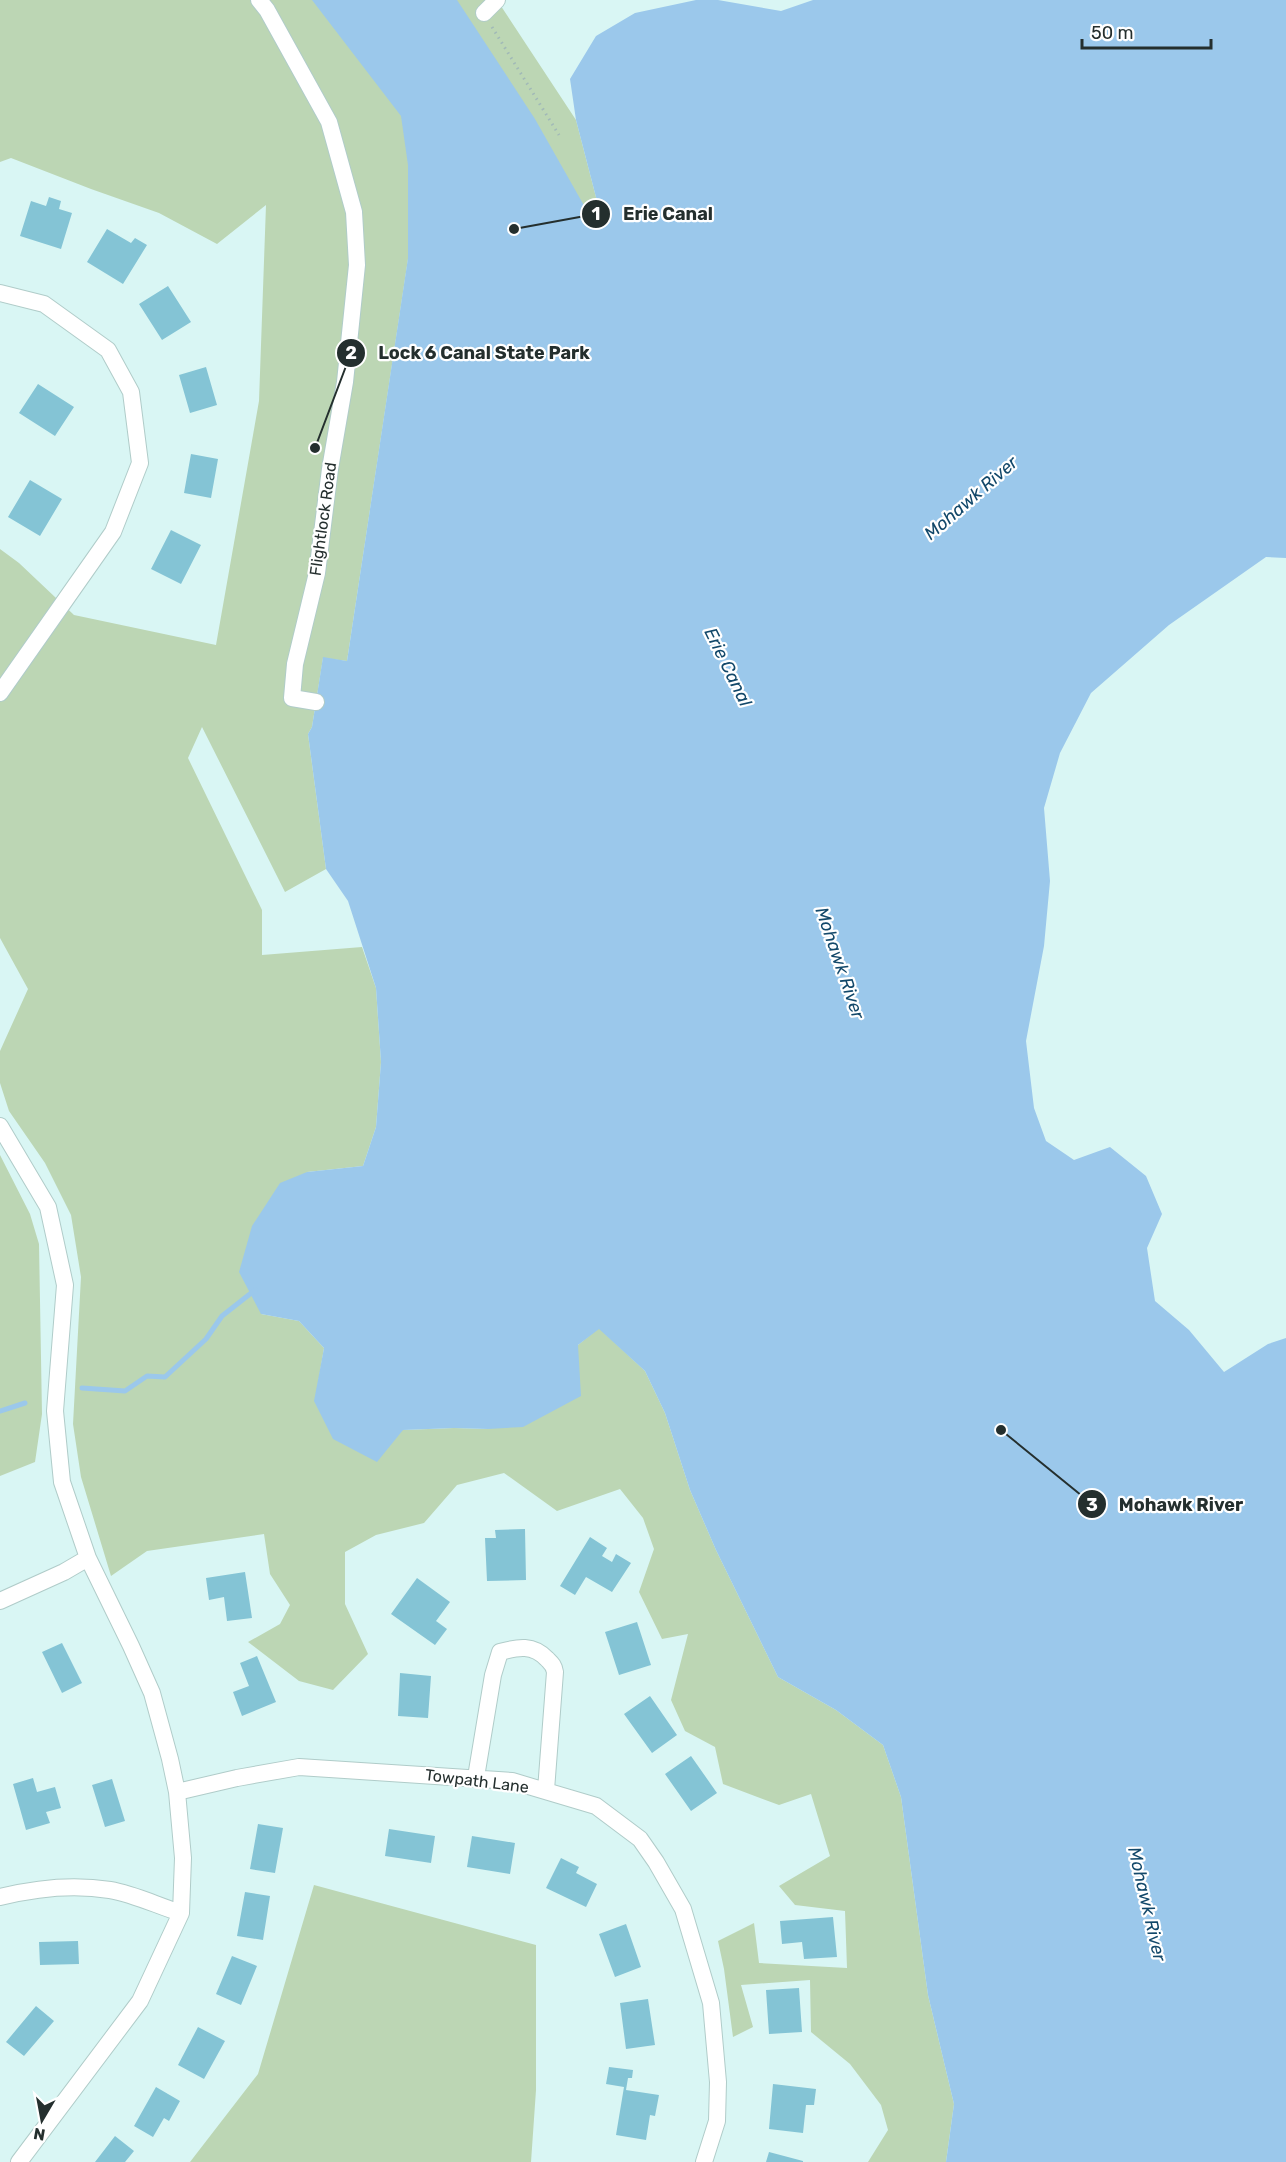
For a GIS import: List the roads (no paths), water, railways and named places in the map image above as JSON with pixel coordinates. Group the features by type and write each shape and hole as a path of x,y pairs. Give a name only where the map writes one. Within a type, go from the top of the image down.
{"street":[{"name":"Flightlock Road","path":"259,0 267,10 329,122 354,212 357,265 345,382 330,469 317,573 295,664 292,698 316,702"},
{"path":"484,13 497,0"},
{"path":"0,293 44,304 108,350 131,392 140,463 113,532 0,693"},
{"path":"0,1126 48,1207 65,1285 55,1411 62,1482 88,1558 132,1646 152,1693 177,1792 183,1858 181,1913 140,2001 19,2162"},
{"path":"0,1601 64,1572 88,1558"},
{"path":"476,1777 493,1675 500,1652 526,1647 540,1652 554,1666 555,1672 546,1790"},
{"name":"Towpath Lane","path":"177,1792 300,1767 512,1781 596,1806 640,1839 683,1909 711,2003 717,2071 717,2121 704,2162"},
{"path":"0,1897 58,1887 111,1890 181,1913"}],"water":[{"path":"312,0 457,0 535,119 586,209 597,201 576,120 570,79 596,36 635,13 696,0 718,0 781,11 813,0 1286,0 1286,558 1266,557 1169,625 1091,693 1060,753 1044,808 1050,881 1044,946 1026,1041 1034,1108 1046,1141 1074,1160 1110,1147 1146,1176 1162,1214 1147,1248 1155,1301 1189,1330 1224,1372 1268,1344 1286,1338 1286,2162 946,2162 954,2104 928,1995 901,1797 883,1745 836,1710 778,1677 716,1550 690,1490 665,1413 645,1371 599,1329 578,1345 581,1396 523,1427 403,1430 377,1462 333,1439 314,1401 324,1348 299,1321 261,1314 239,1272 252,1226 280,1183 307,1172 363,1166 376,1127 381,1062 376,988 348,901 326,869 308,734 312,727 323,657 347,661 408,258 408,165 401,116"}],"waterway":[{"path":"82,1388 125,1391 147,1376 165,1377 206,1339 222,1316 255,1290"},
{"path":"0,1411 25,1403"}],"place":[{"name":"Erie Canal","path":"514,229"},
{"name":"Lock 6 Canal State Park","path":"315,448"},
{"name":"Mohawk River","path":"1001,1430"}]}
